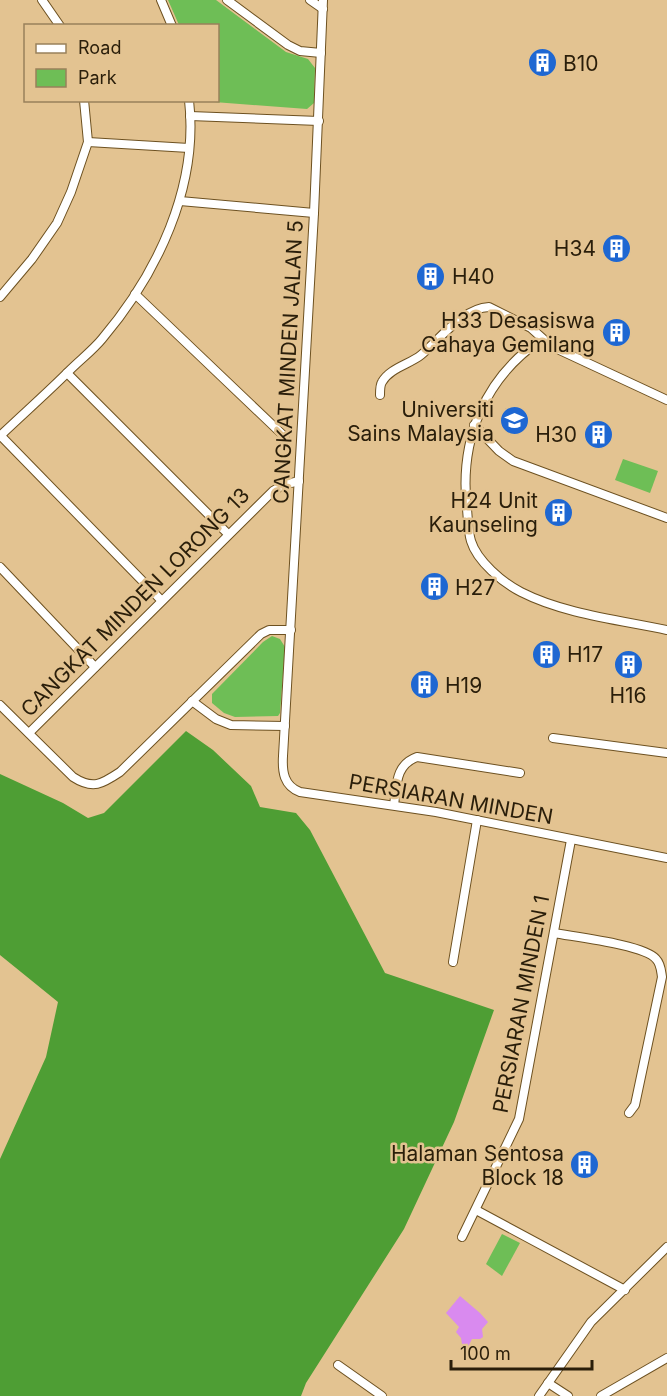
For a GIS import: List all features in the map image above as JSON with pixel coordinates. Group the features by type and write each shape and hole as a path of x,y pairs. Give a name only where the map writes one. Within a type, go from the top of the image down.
{"street":[{"path":"42,0 59,24"},
{"path":"161,0 171,24"},
{"path":"227,0 288,45 300,51 321,53"},
{"path":"310,0 323,5"},
{"name":"CANGKAT MINDEN JALAN 5","path":"285,726 319,121 323,5"},
{"path":"1,295 32,259 57,223 81,168 88,142 84,102"},
{"path":"161,600 0,436 102,339 135,294 162,249 180,201 189,148 189,102"},
{"path":"190,116 319,121"},
{"path":"88,142 189,148"},
{"path":"180,201 314,213"},
{"path":"135,294 285,437"},
{"path":"380,395 381,385 385,378 420,355 446,330 482,308 489,308 531,328 551,346 667,400"},
{"path":"543,339 524,352 510,366 496,385 474,425 467,450 465,471 471,541 475,550 498,576 520,592 556,606 667,630"},
{"path":"67,373 228,534"},
{"path":"474,425 499,451 513,461 667,518"},
{"name":"CANGKAT MINDEN LORONG 13","path":"29,733 273,491 283,485 299,481"},
{"path":"0,567 95,667"},
{"path":"0,705 73,777 82,783 95,785 120,771 261,634 269,630 291,630"},
{"path":"192,701 216,719 231,725 285,726"},
{"name":"PERSIARAN MINDEN","path":"285,726 283,772 286,782 300,792 394,805 667,858"},
{"path":"553,738 667,753"},
{"path":"394,805 399,770 405,762 417,757 520,773"},
{"path":"453,962 477,820"},
{"name":"PERSIARAN MINDEN 1","path":"462,1237 519,1119 571,840"},
{"path":"554,933 644,951 658,960 662,977 635,1105 629,1113"},
{"path":"476,1210 625,1290"},
{"path":"539,1396 583,1330 667,1247"},
{"path":"607,1395 667,1358"},
{"path":"338,1365 382,1396"},
{"path":"548,1383 568,1396"}],"green space":[{"path":"168,0 216,0 286,52 308,59 315,68 314,103 307,109 214,102 219,102 219,24 179,24"},
{"path":"623,459 658,471 650,493 615,480"},
{"path":"272,636 280,639 285,647 280,713 278,716 235,717 224,713 212,703 212,694 263,642"},
{"path":"186,731 213,750 251,786 260,807 296,813 310,830 385,973 494,1010 454,1122 404,1229 306,1383 301,1396 0,1396 0,1159 46,1057 58,1002 0,955 0,774 63,803 88,818 104,813"},
{"path":"502,1234 520,1243 502,1276 486,1264"}],"shaded area":[{"path":"460,1296 488,1322 482,1329 483,1337 472,1339 468,1347 462,1344 456,1332 459,1327 446,1313"}],"place":[{"name":"B10","path":"542,63"},
{"name":"H34","path":"617,248"},
{"name":"H40","path":"431,276"},
{"name":"H33 Desasiswa Cahaya Gemilang","path":"616,332"},
{"name":"Universiti Sains Malaysia","path":"515,421"},
{"name":"H30","path":"598,434"},
{"name":"H24 Unit Kaunseling","path":"559,512"},
{"name":"H27","path":"434,587"},
{"name":"H17","path":"546,654"},
{"name":"H16","path":"628,664"},
{"name":"H19","path":"424,685"},
{"name":"Halaman Sentosa Block 18","path":"585,1165"}]}
